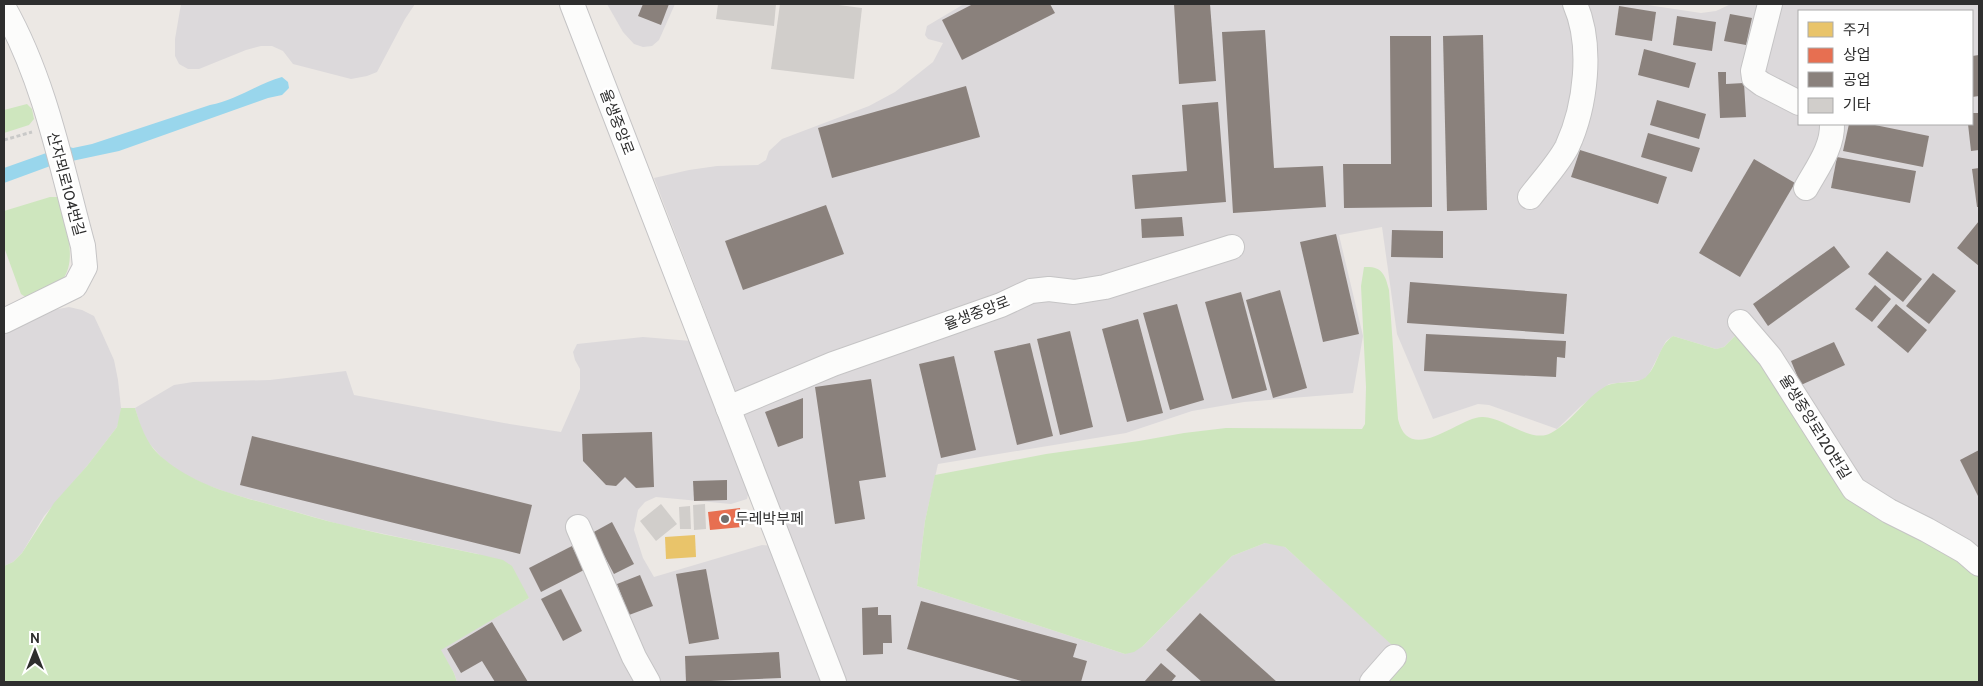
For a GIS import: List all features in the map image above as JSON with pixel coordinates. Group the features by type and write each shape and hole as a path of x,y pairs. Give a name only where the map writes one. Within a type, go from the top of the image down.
{"street":[{"name":"율생중앙로","path":"572,4 834,682"},
{"path":"1530,197 1566,148 1580,112 1584,82 1585,49 1580,14 1575,4"},
{"path":"1770,4 1753,71 1754,78 1798,102"},
{"name":"산자뫼로104번길","path":"4,8 21,39 36,76 83,246 85,267 75,286 4,321"},
{"path":"1806,188 1828,148 1832,134 1832,125"},
{"name":"율생중앙로","path":"728,408 833,364 1001,305 1031,291 1048,289 1074,292 1105,287 1232,247"},
{"name":"율생중앙로120번길","path":"1740,322 1770,357 1854,489 1888,511 1964,551 1979,564"},
{"path":"578,527 634,657 648,682"},
{"path":"1372,682 1394,658"}],"path":[{"path":"4,140 52,132"}],"shaded area":[{"path":"181,4 415,4 377,72 351,79 293,64 283,51 272,46 261,46 246,50 199,69 188,69 179,64 175,56 175,39"},
{"path":"607,4 675,4 659,40 652,46 643,47 634,44 623,32"},
{"path":"964,4 1641,4 1701,13 1716,11 1731,4 1979,4 1979,574 1875,512 1736,335 1724,347 1716,349 1673,336 1666,341 1648,376 1642,380 1609,384 1581,406 1557,429 1489,405 1478,404 1433,419 1397,334 1382,227 1339,235 1363,336 1353,393 1244,402 1192,411 1126,433 938,464 925,521 917,586 1125,654 1143,646 1232,556 1265,543 1276,544 1285,547 1406,657 1382,682 846,682 654,178 717,166 758,165 766,160 769,151 782,139 869,106 895,92 933,62 943,43 928,39 925,35 927,26"},
{"path":"69,307 82,310 94,316 101,331 114,360 121,408 120,419 117,427 87,466 44,516 22,553 13,562 4,566 4,332 53,310"},
{"path":"643,337 691,341 749,490 747,499 731,504 656,497 645,502 638,510 634,530 643,558 654,577 762,545 774,546 826,682 457,682 454,673 440,650 529,598 478,554 342,525 229,493 204,484 180,472 162,458 148,442 141,428 135,408 174,385 193,382 270,380 346,371 354,395 561,432 580,389 580,369 573,352 577,344"}],"green space":[{"path":"27,104 32,109 34,119 29,125 4,133 4,110"},
{"path":"50,197 59,197 67,227 70,251 67,272 59,282 27,298 21,294 4,247 4,211"},
{"path":"1364,267 1375,268 1382,272 1388,284 1398,419 1404,433 1413,439 1436,436 1472,419 1482,417 1490,418 1526,433 1543,435 1551,433 1606,386 1637,381 1646,377 1664,345 1673,336 1716,349 1724,347 1736,335 1745,336 1875,512 1979,574 1979,682 1382,682 1405,657 1285,547 1265,543 1232,556 1143,646 1134,652 1125,654 917,586 925,521 935,475 1046,454 1226,428 1362,429 1365,424 1366,387 1361,286"},
{"path":"121,408 135,408 145,436 158,454 176,468 204,483 233,494 328,521 503,560 512,566 529,598 441,650 457,682 4,682 4,566 13,562 22,553 54,503 87,466 117,427"}],"water":[{"path":"282,77 288,82 289,88 282,95 268,98 119,151 53,165 4,183 4,168 66,146 73,148 92,144 219,103"}],"building: 주거":[{"path":"695,535 696,557 666,559 665,537"}],"building: 상업":[{"name":"두레박부페","path":"740,508 742,527 710,530 708,512"}],"building: 공업":[{"path":"643,4 669,4 661,25 638,16"},
{"path":"973,4 1050,4 1055,13 962,60 942,20"},
{"path":"1174,4 1210,4 1216,81 1179,84"},
{"path":"1619,6 1656,12 1652,41 1615,35"},
{"path":"1730,14 1752,18 1746,45 1724,41"},
{"path":"1677,16 1716,22 1712,51 1673,45"},
{"path":"1265,30 1274,168 1323,166 1326,207 1233,213 1222,32"},
{"path":"1483,35 1487,210 1447,211 1443,36"},
{"path":"1390,36 1431,36 1432,207 1344,208 1343,164 1391,164"},
{"path":"1644,49 1696,63 1689,88 1638,75"},
{"path":"1979,55 1979,96 1973,97 1973,56"},
{"path":"1718,72 1726,72 1726,84 1744,83 1746,117 1720,118"},
{"path":"966,86 980,137 832,178 818,128"},
{"path":"1657,100 1706,114 1699,139 1650,125"},
{"path":"1218,102 1226,202 1135,209 1132,175 1187,171 1182,105"},
{"path":"1973,113 1979,113 1979,150 1971,151 1968,125 1973,125"},
{"path":"1849,125 1875,125 1929,136 1923,167 1843,151"},
{"path":"1648,133 1700,148 1692,172 1641,157"},
{"path":"1580,150 1667,177 1658,204 1571,177"},
{"path":"1837,157 1916,171 1910,203 1831,188"},
{"path":"1754,159 1795,183 1740,277 1699,253"},
{"path":"1979,168 1979,207 1977,207 1972,169"},
{"path":"826,205 844,254 743,290 725,241"},
{"path":"1182,217 1184,236 1142,238 1141,219"},
{"path":"1979,221 1979,266 1957,248"},
{"path":"1392,230 1443,231 1443,258 1391,257"},
{"path":"1336,234 1359,334 1323,342 1300,242"},
{"path":"1834,246 1850,267 1768,326 1753,304"},
{"path":"1887,251 1922,279 1903,302 1868,274"},
{"path":"1933,273 1956,291 1929,324 1906,306"},
{"path":"1410,282 1567,294 1564,334 1407,323"},
{"path":"1875,285 1891,299 1872,322 1855,309"},
{"path":"1280,290 1307,388 1273,398 1246,300"},
{"path":"1241,292 1267,390 1232,399 1205,302"},
{"path":"1177,304 1204,400 1170,410 1143,313"},
{"path":"1896,304 1927,330 1908,353 1877,327"},
{"path":"1138,319 1163,413 1127,422 1102,329"},
{"path":"1070,331 1093,427 1060,435 1037,339"},
{"path":"1426,334 1566,341 1565,358 1557,357 1556,377 1424,371"},
{"path":"1834,342 1845,365 1801,385 1791,361"},
{"path":"1030,343 1053,436 1017,445 994,351"},
{"path":"954,356 976,450 941,458 919,364"},
{"path":"871,379 886,477 859,481 865,519 835,524 815,387"},
{"path":"803,398 803,438 778,447 765,412"},
{"path":"652,432 654,487 636,488 625,477 616,486 606,485 583,461 582,434"},
{"path":"252,436 532,505 520,554 240,485"},
{"path":"1979,450 1979,498 1960,460"},
{"path":"727,480 727,500 694,501 693,481"},
{"path":"612,522 634,564 614,574 592,533"},
{"path":"572,546 584,570 541,592 529,568"},
{"path":"706,569 719,639 689,644 676,574"},
{"path":"640,575 653,606 629,615 617,584"},
{"path":"561,589 582,631 563,641 541,599"},
{"path":"921,601 1077,644 1073,657 1087,661 1081,682 1025,682 907,649"},
{"path":"878,607 878,615 891,615 892,643 883,643 883,654 863,655 862,608"},
{"path":"1200,613 1277,682 1202,682 1166,650"},
{"path":"492,622 528,682 495,682 482,661 461,673 447,649"},
{"path":"779,652 781,678 686,682 685,656"},
{"path":"1161,663 1176,676 1171,682 1144,682"}],"building: 기타":[{"path":"718,4 776,4 774,26 716,19"},
{"path":"780,4 831,4 862,8 854,79 771,69"},
{"path":"661,504 677,524 656,541 640,521"},
{"path":"705,504 706,529 694,530 693,505"},
{"path":"690,506 691,529 680,529 679,507"}],"place":[{"name":"두레박부페","path":"725,519"}]}
